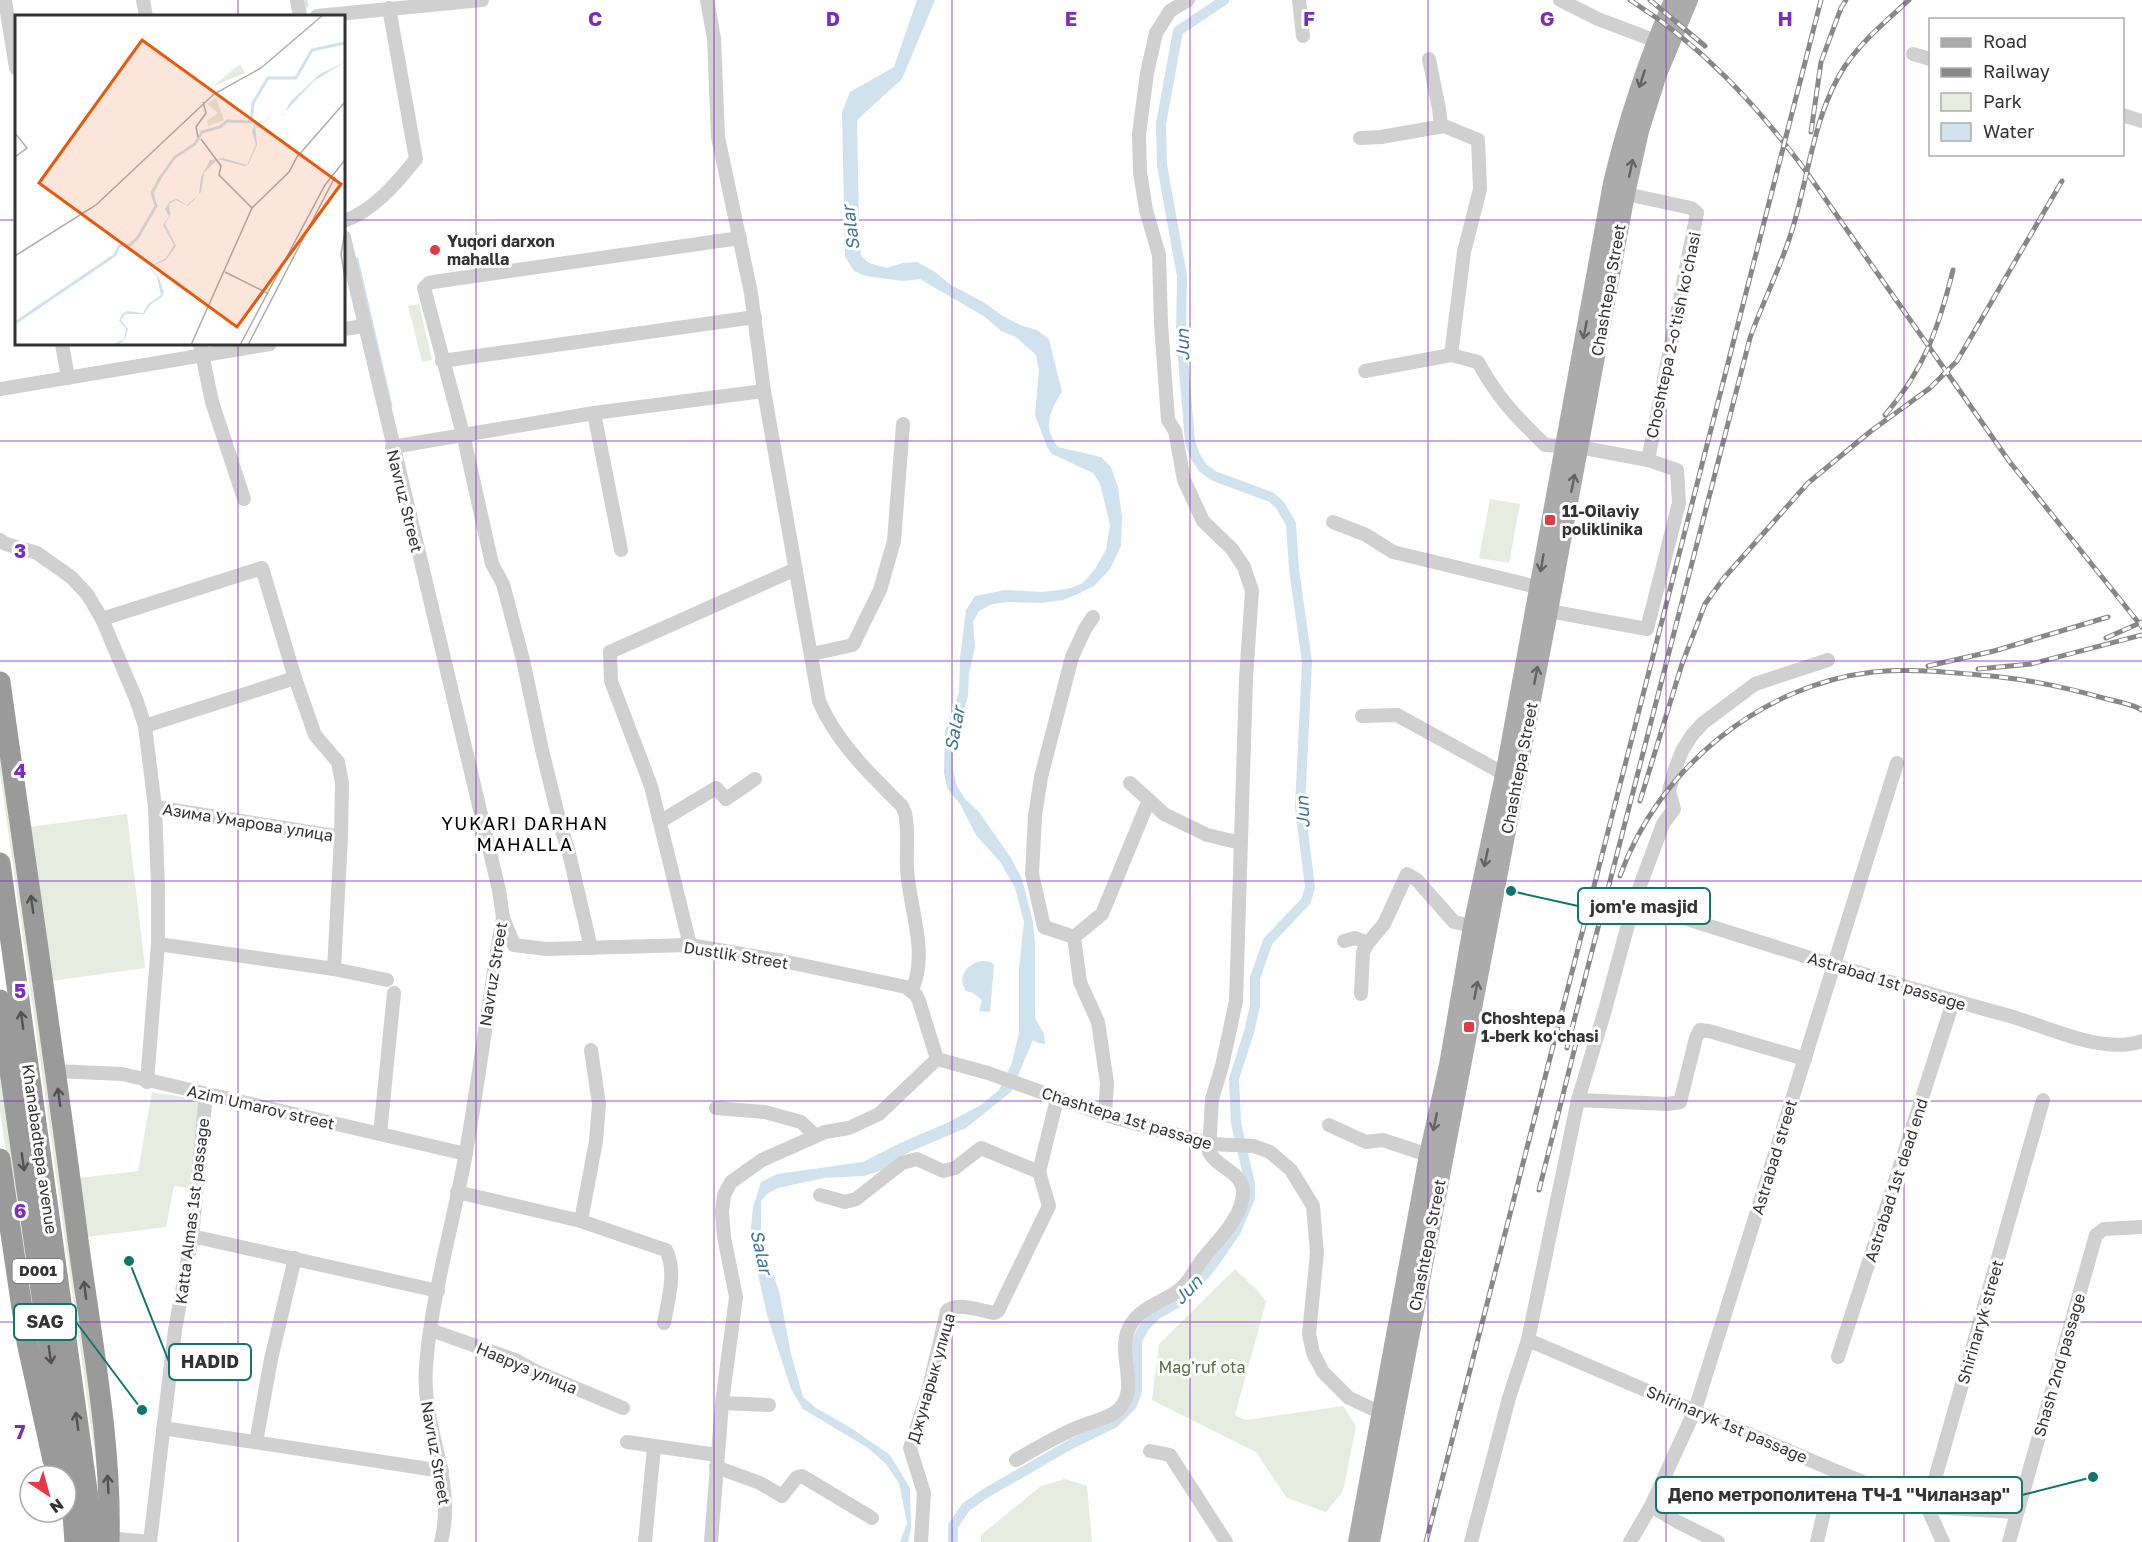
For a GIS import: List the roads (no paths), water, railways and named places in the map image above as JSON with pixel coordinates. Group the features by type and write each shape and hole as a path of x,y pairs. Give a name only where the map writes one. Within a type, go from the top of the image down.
{"highway":[{"path":"0,682 56,1071 107,1459 103,1541"},
{"name":"Khanabadtepa avenue","path":"0,863 90,1512 103,1541"},
{"name":"Khanabadtepa avenue","path":"0,1000 73,1515 71,1542"},
{"path":"0,1159 27,1342 53,1464"},
{"path":"66,1524 71,1542"}],"main road":[{"name":"Chashtepa Street","path":"1357,1542 1387,1416 1549,611 1571,447 1612,183 1634,101 1673,0"},
{"name":"Chashtepa Street","path":"1405,1318 1428,1155 1448,1065 1472,926 1505,770 1537,587 1571,447 1640,131 1658,74 1689,0"},
{"name":"Chashtepa Street","path":"1371,1542 1387,1416"}],"street":[{"path":"5,0 15,62"},
{"path":"143,0 146,15"},
{"path":"297,0 300,15"},
{"path":"326,15 482,0"},
{"path":"707,0 714,38 718,137 755,317 764,391 819,701 850,751 902,806 905,813 907,870 918,939 918,977 912,990 919,1001 937,1059 879,1114 849,1128 825,1132 762,1160 731,1182 724,1195 722,1212 724,1237 736,1297 722,1403 711,1542"},
{"path":"1016,1460 1061,1435 1110,1416 1119,1410 1129,1392 1125,1340 1129,1328 1136,1317 1149,1307 1179,1290 1226,1232 1238,1210 1243,1193 1241,1182 1212,1159 1209,1152 1216,1145 1212,1099 1222,1066 1236,1001 1246,679 1252,591 1244,567 1232,549 1203,522 1184,480 1175,431 1168,420 1161,324 1160,255 1146,210 1140,172 1139,134 1151,48 1156,33 1170,11 1188,0"},
{"path":"1299,0 1303,36"},
{"path":"1560,0 1598,19 1656,41"},
{"path":"345,221 357,216 374,204 403,176 416,159 389,8"},
{"path":"1913,54 1929,59"},
{"path":"1429,59 1441,126"},
{"path":"2124,116 2142,121"},
{"path":"1360,138 1381,137 1441,126 1478,140 1480,189 1464,252 1451,355 1365,371"},
{"name":"Choshtepa 2-o'tish ko'chasi","path":"1626,194 1691,208 1697,213 1648,460"},
{"path":"591,948 523,660 503,584 492,564 463,434 424,288 429,283 740,238"},
{"name":"Navruz Street","path":"345,241 499,890 503,918 466,1154 438,1291 426,1364 426,1398 442,1472 446,1504 441,1542"},
{"path":"442,361 755,317"},
{"path":"345,329 364,326"},
{"path":"62,345 68,378"},
{"path":"0,390 201,350 258,345"},
{"path":"201,350 212,402 244,499"},
{"name":"Choshtepa 2-o'tish ko'chasi","path":"1451,355 1478,362 1492,387 1508,408 1545,445 1648,460 1677,470 1679,503 1647,629 1549,611"},
{"path":"392,447 594,413 764,391"},
{"path":"594,413 621,550"},
{"path":"812,654 853,645 880,590 894,541 903,424"},
{"path":"1333,522 1366,535 1394,552 1537,587"},
{"name":"Азима Умарова улица","path":"0,540 6,544 38,553 70,577 87,594 102,619 145,726 158,848 158,944 147,1082"},
{"name":"Азима Умарова улица","path":"102,619 262,568 295,678 315,735 338,762 342,783 334,969"},
{"path":"690,945 651,786 611,681 610,652 796,569"},
{"path":"1074,937 1044,927 1032,874 1035,816 1041,777 1072,657 1093,616"},
{"path":"1471,1542 1509,1398 1528,1340 1578,1100 1634,902 1662,824 1674,809 1669,791 1682,751 1703,723 1755,684 1828,660"},
{"path":"145,726 295,678"},
{"path":"1362,716 1397,715 1497,770 1505,770"},
{"name":"Astrabad street","path":"1630,1542 1651,1506 1695,1410 1897,764"},
{"path":"661,820 716,788 726,799 754,779"},
{"path":"1130,783 1164,814 1208,835 1241,843"},
{"path":"1074,937 1102,914 1149,800"},
{"name":"Азима Умарова улица","path":"155,807 341,837"},
{"path":"1361,994 1364,952 1368,943 1384,924 1407,874 1417,880 1454,922 1472,926"},
{"name":"Astrabad 1st passage","path":"1634,902 1834,966 2099,1043 2119,1045 2142,1041"},
{"path":"503,918 514,945"},
{"path":"1074,937 1080,982 1098,1022 1107,1083 1105,1114"},
{"path":"1344,941 1355,938 1368,943"},
{"path":"158,944 334,969 387,980"},
{"name":"Dustlik Street","path":"498,945 546,949 690,945 888,982 912,990"},
{"path":"380,1134 394,993"},
{"name":"Astrabad 1st dead end","path":"1838,1358 1953,1002"},
{"path":"1578,1100 1667,1104 1680,1102 1700,1030 1804,1059"},
{"path":"580,1221 596,1141 599,1104 591,1050"},
{"name":"Chashtepa 1st passage","path":"937,1059 988,1073 1105,1114 1216,1145 1254,1146 1270,1152 1292,1170 1313,1206 1317,1254 1309,1334 1313,1353 1323,1372 1349,1398 1387,1416"},
{"name":"Azim Umarov street","path":"56,1071 122,1074 147,1082 466,1154"},
{"name":"Katta Almas 1st passage","path":"149,1542 175,1330 192,1236 206,1095"},
{"path":"820,1195 846,1202 856,1199 902,1163 921,1160 943,1171 955,1168 981,1148 1039,1172 1057,1099"},
{"name":"Shirinaryk street","path":"1927,1507 2043,1101"},
{"path":"716,1108 765,1112 801,1122 816,1136"},
{"path":"1329,1125 1366,1142 1383,1140 1428,1155"},
{"name":"Джунарык улица","path":"921,1542 924,1493 910,1448 927,1396 947,1311 956,1306 994,1313 998,1311 1050,1206 1039,1172"},
{"path":"457,1192 580,1221 666,1250 669,1255 672,1279 664,1323"},
{"name":"Shash 2nd passage","path":"2009,1542 2096,1234 2104,1228 2142,1227"},
{"path":"192,1236 438,1291"},
{"path":"256,1442 271,1359 295,1258"},
{"name":"Навруз улица","path":"431,1330 515,1360 622,1408"},
{"name":"Shirinaryk 1st passage","path":"1528,1340 1838,1472 1927,1507 2016,1512"},
{"path":"722,1403 769,1405"},
{"path":"163,1428 442,1472"},
{"path":"627,1442 717,1461 782,1496 797,1477 802,1476 872,1518"},
{"path":"645,1542 654,1447"},
{"path":"1150,1451 1170,1455 1226,1542"},
{"path":"1817,1542 1827,1499 1838,1472"},
{"path":"1651,1506 1718,1542"},
{"path":"1927,1507 1943,1542"},
{"path":"103,1541 149,1542"}],"water":[{"name":"Salar","path":"917,0 935,0 902,79 857,120 861,256 869,263 886,268 917,262 1001,315 1020,325 1037,330 1049,339 1062,392 1051,412 1050,433 1058,447 1101,457 1111,467 1118,487 1122,517 1121,546 1110,569 1094,586 1063,600 992,604 979,611 973,622 975,647 969,674 968,696 953,746 953,770 957,786 965,799 979,812 1011,858 1022,879 1033,922 1035,1018 1044,1034 1045,1044 1033,1040 1011,1092 966,1128 907,1153 886,1169 864,1176 824,1178 778,1188 767,1194 761,1201 761,1238 779,1291 791,1354 803,1397 816,1408 851,1428 890,1455 910,1488 911,1528 908,1542 900,1542 907,1523 899,1483 886,1464 868,1448 803,1409 791,1389 767,1315 750,1238 753,1207 761,1182 777,1174 863,1162 981,1105 999,1090 1012,1063 1019,1033 1019,968 1024,922 1015,888 1001,863 976,835 960,804 947,788 944,773 945,731 959,692 960,658 966,610 975,596 1005,590 1042,592 1059,590 1083,583 1095,569 1106,550 1110,525 1100,483 1093,473 1052,454 1047,447 1035,415 1039,370 1036,355 1016,337 1001,331 985,317 920,279 903,281 866,276 854,271 845,257 842,112 850,92 894,67"},
{"path":"981,961 991,962 994,965 990,1012 979,1011 982,1000 966,991 962,981 964,972 971,965"}],"waterway":[{"path":"306,0 307,6"},
{"name":"Jun","path":"953,1542 953,1526 966,1507 1071,1444 1114,1423 1132,1405 1137,1391 1137,1341 1144,1327 1156,1315 1186,1298 1236,1231 1250,1198 1250,1184 1236,1123 1234,1079 1255,1006 1255,978 1268,941 1306,901 1310,887 1300,807 1307,662 1294,569 1291,524 1280,505 1271,497 1214,476 1203,468 1195,456 1190,442 1181,335 1182,276 1162,165 1161,124 1178,31 1224,0"},
{"path":"357,259 391,406"}],"railway":[{"path":"1630,0 1656,17 1703,56 1746,99 1786,145 2009,461 2142,627"},
{"path":"1650,0 1705,46"},
{"path":"1426,1542 1821,0"},
{"path":"1811,132 1821,62 1846,0"},
{"path":"1567,1048 1750,338 1789,241 1819,124 1845,66 1867,40 1909,0"},
{"path":"1640,801 1682,664 1705,604 1723,579 1808,483 1871,431 1930,388 1957,361 2062,181"},
{"path":"1885,415 1910,381 1928,347 1936,329 1953,270"},
{"path":"1928,666 1994,651 2108,617"},
{"path":"2106,638 2142,622"},
{"path":"1978,669 2031,664 2142,635"},
{"path":"1620,876 1637,837 1660,801 1687,768 1718,739 1753,714 1791,694 1831,680 1889,671 1984,675 2054,686 2125,703 2142,710"},
{"path":"1539,1190 1577,1039"}],"place":[{"name":"Yuqori darxon mahalla","path":"435,250"},
{"name":"11-Oilaviy poliklinika","path":"1550,520"},
{"name":"jom'e masjid","path":"1511,891"},
{"name":"Choshtepa 1-berk koʻchasi","path":"1469,1027"},
{"name":"HADID","path":"129,1261"},
{"name":"SAG","path":"142,1410"},
{"name":"Депо метрополитена ТЧ-1 \"Чиланзар\"","path":"2093,1477"}],"district":[{"name":"YUKARI DARHAN MAHALLA","path":"525,834"}],"park label":[{"name":"Mag'ruf ota","path":"1202,1367"}]}
